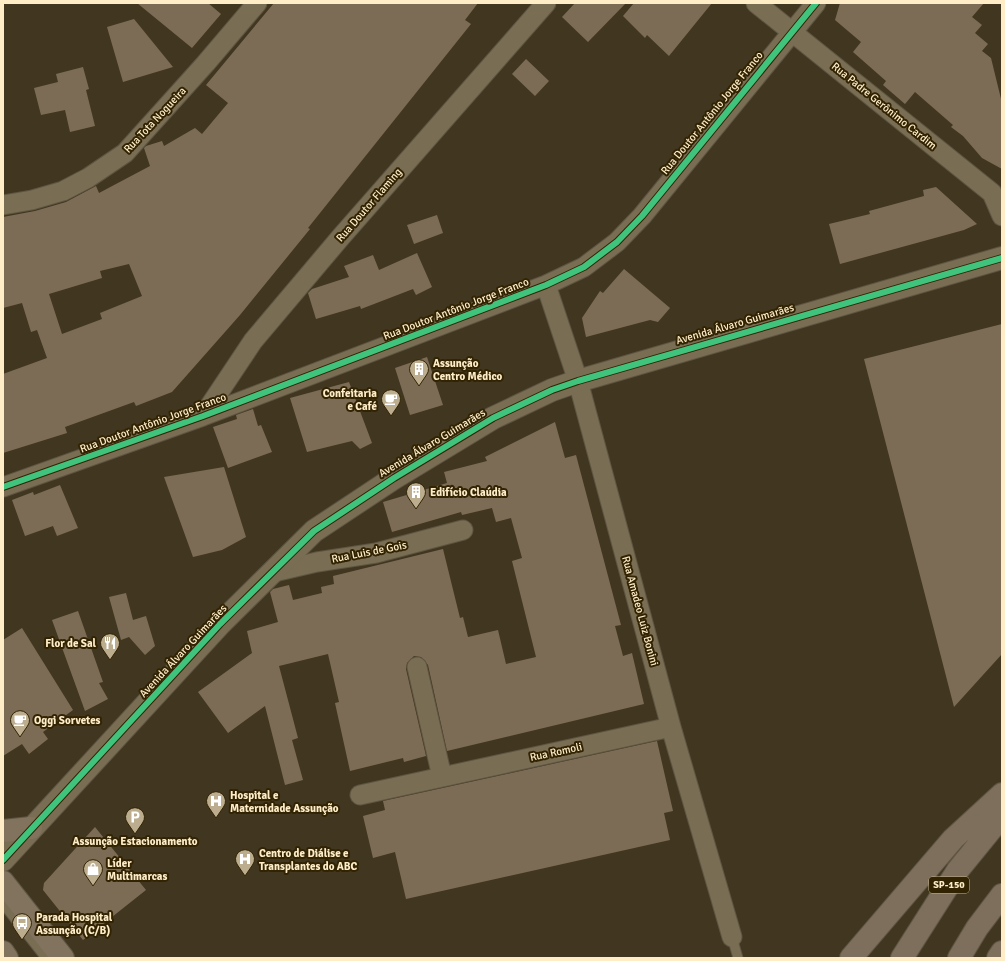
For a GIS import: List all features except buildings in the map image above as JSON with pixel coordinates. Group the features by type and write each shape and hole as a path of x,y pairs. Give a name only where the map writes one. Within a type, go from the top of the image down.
{"highway":[{"path":"851,958 953,839 1002,794"},
{"name":"SP-150","path":"902,958 958,870 1002,816"},
{"path":"959,958 977,928 1002,895"},
{"path":"998,958 1002,952"}],"main road":[{"path":"3,831 31,828"},
{"path":"3,882 63,958"},
{"path":"3,952 7,958"}],"street":[{"name":"Rua Tota Nogueira","path":"3,205 32,200 63,191 88,178 125,153 206,63 257,3"},
{"name":"Rua Doutor Flaming","path":"202,416 253,341 345,232 546,3"},
{"name":"Rua Padre Gerônimo Cardim","path":"756,3 997,191 1002,216"},
{"name":"Rua Doutor Antônio Jorge Franco","path":"3,487 202,416 546,285 584,267 617,242 642,216 816,3"},
{"name":"Avenida Álvaro Guimarães","path":"3,860 220,624 314,531 394,478 493,418 552,390 578,380 1002,258"},
{"name":"Rua Amadeo Luiz Bonini","path":"546,285 578,380 670,727 732,937"},
{"name":"Rua Luis de Gois","path":"274,572 325,561 376,553 463,530"},
{"path":"417,667 442,777"},
{"name":"Rua Romoli","path":"360,795 670,727"}],"lane":[{"path":"3,896 8,910 46,958"},
{"path":"732,937 738,958"}],"cycle path":[{"path":"3,487 203,416 546,285 584,267 617,242 642,216 816,3"},
{"path":"3,860 220,624 314,531 394,478 493,418 552,390 578,381 1002,258"}],"place":[{"name":"Assunção Centro Médico","path":"419,386"},
{"name":"Confeitaria e Café","path":"391,416"},
{"name":"Edifício Claúdia","path":"416,509"},
{"name":"Flor de Sal","path":"110,660"},
{"name":"Oggi Sorvetes","path":"20,737"},
{"name":"Hospital e Maternidade Assunção","path":"216,818"},
{"name":"Assunção Estacionamento","path":"135,834"},
{"name":"Centro de Diálise e Transplantes do ABC","path":"245,876"},
{"name":"Líder Multimarcas","path":"93,886"},
{"name":"Parada Hospital Assunção (C/B)","path":"22,940"}]}
